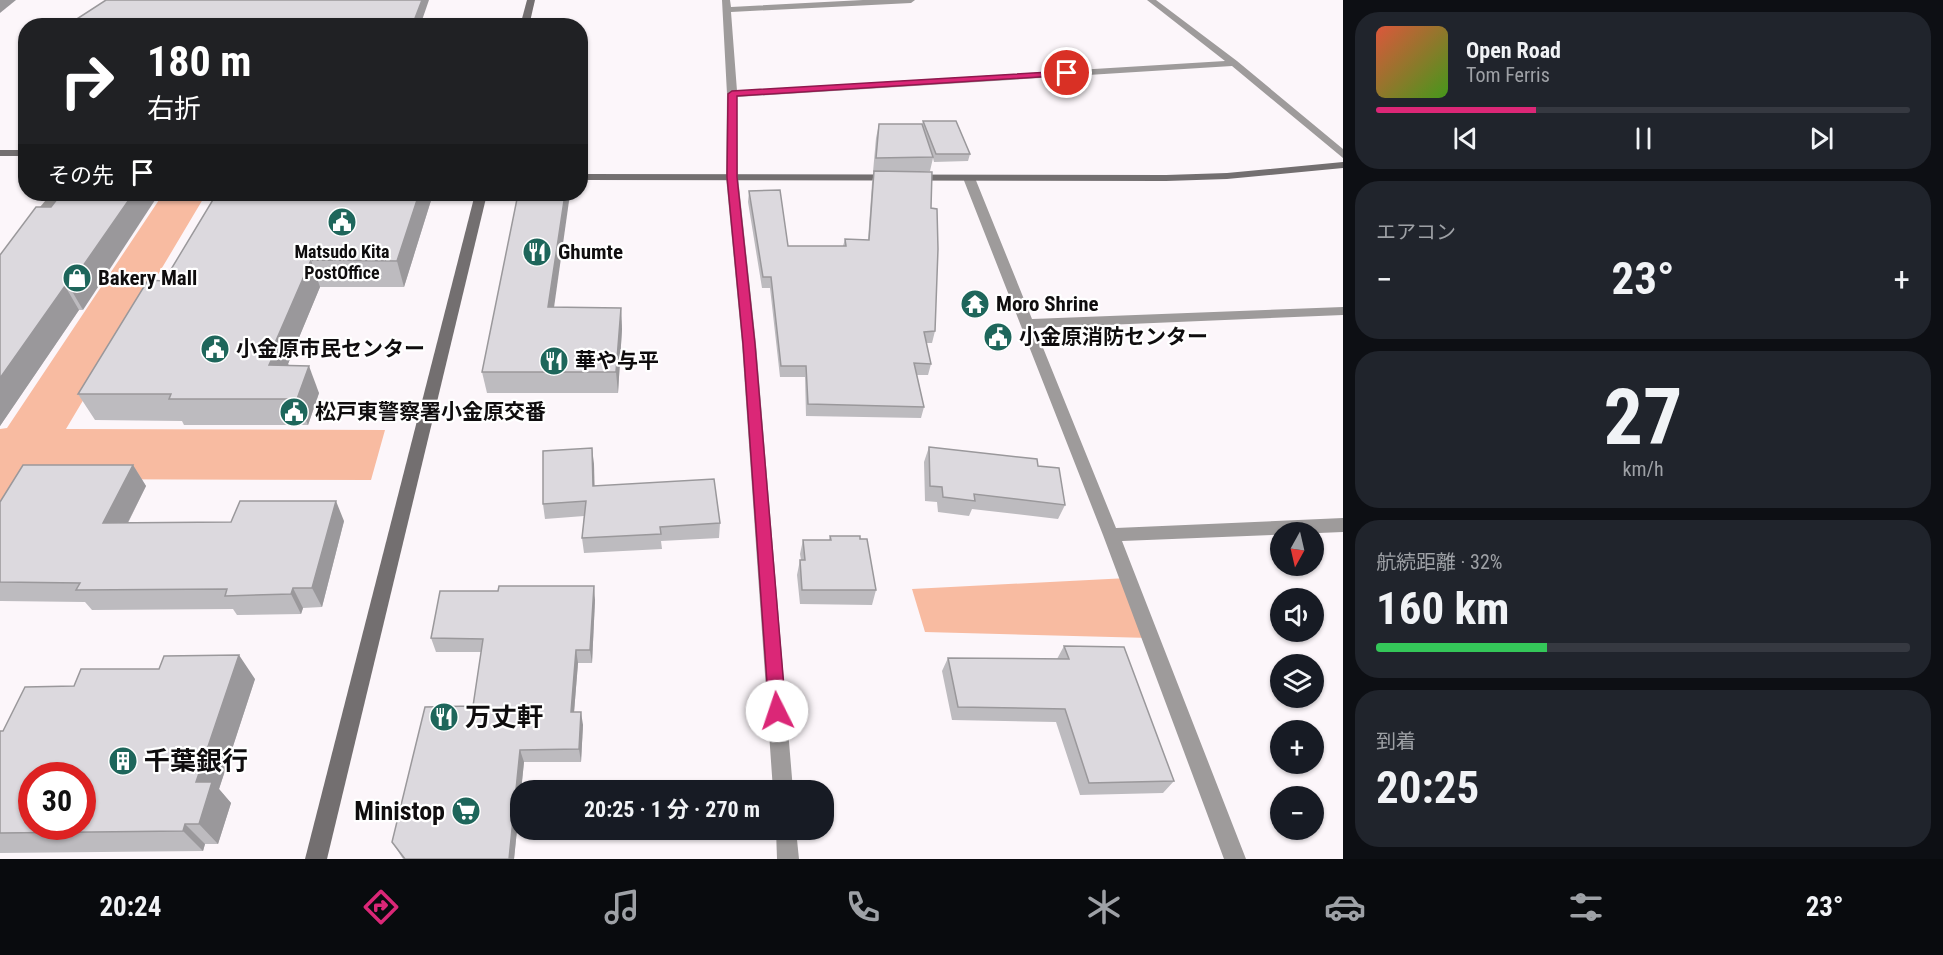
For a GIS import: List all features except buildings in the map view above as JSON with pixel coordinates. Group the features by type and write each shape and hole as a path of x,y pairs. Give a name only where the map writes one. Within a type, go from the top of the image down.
{"street":[{"path":"526,18 531,0"},
{"path":"782,780 749,344 732,177 732,94 726,5 911,0"},
{"path":"1151,0 1234,63 1343,155"},
{"path":"732,94 1234,63"},
{"path":"0,153 18,153"},
{"path":"588,177 1166,178 1237,175 1343,165"},
{"path":"969,178 1111,535 1235,859"},
{"path":"28,230 51,201"},
{"path":"315,859 479,201"},
{"path":"1027,324 1343,311"},
{"path":"1111,535 1343,525"},
{"path":"787,840 788,859"}],"shaded area":[{"path":"158,201 202,201 66,429 385,430 371,480 40,479 0,545 0,429 7,428"},
{"path":"1128,578 1150,638 925,632 912,589"}],"place":[{"name":"Matsudo Kita PostOffice","path":"342,222"},
{"name":"Ghumte","path":"537,252"},
{"name":"Bakery Mall","path":"77,278"},
{"name":"Moro Shrine","path":"975,304"},
{"name":"小金原消防センター","path":"998,337"},
{"name":"小金原市民センター","path":"215,349"},
{"name":"華や与平","path":"554,361"},
{"name":"松戸東警察署小金原交番","path":"294,412"},
{"name":"万丈軒","path":"444,717"},
{"name":"千葉銀行","path":"123,761"},
{"name":"Ministop","path":"466,811"}],"route":[{"path":"777,711 749,344 732,177 732,94 1067,73"}]}
